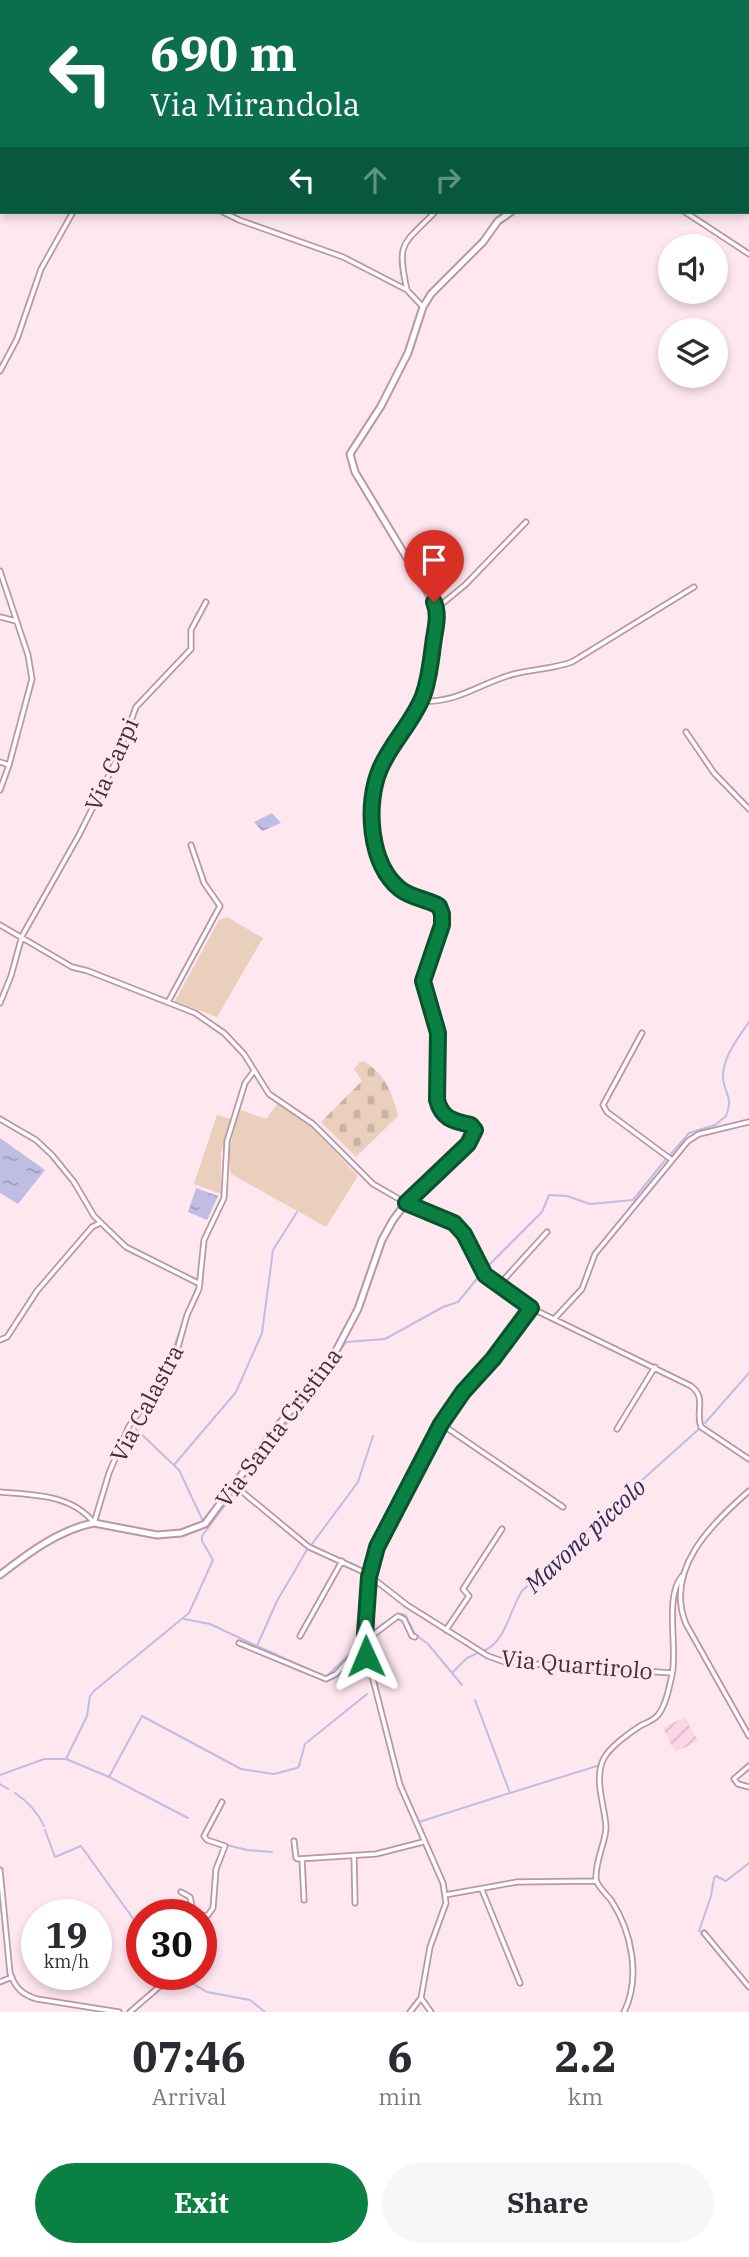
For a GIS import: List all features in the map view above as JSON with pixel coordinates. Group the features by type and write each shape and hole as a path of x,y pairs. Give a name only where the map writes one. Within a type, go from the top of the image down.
{"street":[{"path":"0,371 18,340 41,269 72,214"},
{"path":"227,214 343,257 407,290 423,307"},
{"path":"407,290 401,262 403,247 433,214"},
{"path":"508,214 498,221 483,242 431,295 423,307 408,353 381,406 350,454 355,472 437,608 465,585 526,522"},
{"path":"688,214 749,254"},
{"path":"0,571 28,655 32,679 0,790"},
{"path":"421,701 438,703 515,674 572,662 694,587"},
{"name":"Via Carpi","path":"0,1003 12,976 22,936 74,845 117,759 136,707 191,649 191,630 206,602"},
{"name":"Via Santa Cristina","path":"0,1492 65,1501 79,1508 94,1522 157,1535 181,1533 205,1524 277,1427 330,1362 358,1309 382,1240 406,1203 468,1144 475,1130 471,1125 445,1117 437,1100 438,1033 423,981 442,925 442,914 439,906 408,894 393,881 373,837 373,804 380,769 421,701 429,674 437,608"},
{"path":"0,617 16,621"},
{"path":"686,732 714,773 749,809"},
{"path":"0,762 9,765"},
{"path":"169,1002 220,906 204,883 191,845"},
{"path":"0,925 72,967 195,1013 224,1033 244,1054 269,1094 313,1124 373,1184 406,1203 454,1223 464,1234 485,1275 498,1286 531,1308 655,1367 698,1391 701,1398 701,1427 748,1457"},
{"path":"642,1033 603,1101 604,1109 672,1160"},
{"name":"Via Calastra","path":"94,1522 109,1473 129,1426 174,1361 187,1315 200,1284 204,1240 224,1198 227,1141 244,1083 254,1071"},
{"path":"0,1119 36,1140 52,1155 74,1182 100,1223 126,1247 200,1284"},
{"path":"555,1318 586,1281 595,1254 693,1137 749,1122"},
{"path":"0,1340 7,1337 37,1292 92,1227 100,1223"},
{"path":"498,1286 547,1232"},
{"path":"410,2012 421,1998 430,1947 444,1909 445,1895 443,1883 400,1786 365,1642 369,1577 377,1547 441,1424 463,1392 493,1359 531,1308"},
{"path":"617,1429 655,1367"},
{"path":"441,1424 563,1507"},
{"name":"Via Quartirolo","path":"234,1485 309,1547 369,1577 407,1605 488,1656 505,1662 672,1673"},
{"path":"624,2012 632,1994 631,1952 618,1914 596,1881 598,1856 606,1828 601,1794 604,1758 634,1730 658,1715 672,1673 676,1590 694,1553 712,1527 749,1491"},
{"path":"0,1575 51,1540 94,1522"},
{"path":"446,1630 470,1596 463,1589 502,1529"},
{"path":"300,1636 341,1561"},
{"path":"682,1576 680,1604 686,1625 749,1736"},
{"path":"239,1643 326,1679 336,1674 383,1625 398,1616 404,1619 415,1637"},
{"path":"749,1766 734,1779 738,1784 749,1787"},
{"path":"214,1899 216,1869 225,1846 207,1840 204,1836 222,1802"},
{"path":"294,1840 296,1858 302,1859 376,1854 423,1842"},
{"path":"354,1856 355,1903"},
{"path":"302,1859 304,1900"},
{"path":"0,1870 12,1977 21,1992 37,1999 119,2012"},
{"path":"445,1895 517,1882 596,1881"},
{"path":"482,1889 520,1983"},
{"path":"181,1892 190,1899"},
{"path":"704,1933 749,1987"},
{"path":"0,1982 12,1977"},
{"path":"130,2012 155,1990"},
{"path":"421,1998 431,2012"}],"shaded area":[{"path":"685,1717 698,1741 675,1752 663,1728"}],"green space":[{"path":"227,917 263,938 217,1017 175,1001 219,920"},
{"path":"360,1062 372,1067 383,1079 391,1092 398,1116 356,1157 321,1122 362,1081 354,1069"},
{"path":"278,1103 312,1128 358,1176 326,1227 231,1174 228,1158 238,1109 266,1119"},
{"path":"217,1115 231,1119 221,1153 221,1194 194,1184"}],"water":[{"path":"272,813 281,823 262,831 254,822"},
{"path":"0,1138 45,1170 18,1204 0,1193"},
{"path":"196,1188 218,1196 207,1220 188,1212"}],"waterway":[{"name":"Mavone piccolo","path":"670,1155 689,1133 715,1125 726,1116 729,1099 723,1071 732,1048 749,1022"},
{"name":"Mavone piccolo","path":"485,1269 542,1212 549,1195 567,1196 590,1204 633,1200 666,1159"},
{"path":"174,1465 236,1392 262,1333 273,1250 297,1212"},
{"path":"199,1276 203,1237 214,1214"},
{"name":"Mavone piccolo","path":"334,1360 346,1342 385,1339 443,1307 458,1302 480,1275"},
{"path":"189,1307 196,1288"},
{"path":"130,1418 162,1378 181,1328"},
{"name":"Mavone piccolo","path":"239,1485 328,1370"},
{"name":"Mavone piccolo","path":"705,1423 749,1373"},
{"path":"136,1429 179,1470 202,1519"},
{"name":"Mavone piccolo","path":"485,1650 498,1640 522,1591 699,1429"},
{"name":"Mavone piccolo","path":"312,1544 358,1482 373,1436"},
{"name":"Mavone piccolo","path":"0,1775 44,1759 66,1759 87,1716 90,1696 94,1691 189,1613 213,1560 202,1536 237,1489"},
{"name":"Mavone piccolo","path":"184,1619 210,1624 257,1646 277,1601 308,1548"},
{"name":"Mavone piccolo","path":"367,1637 398,1614 406,1616 415,1634 428,1644 462,1685"},
{"name":"Mavone piccolo","path":"257,1646 326,1677 360,1644"},
{"name":"Mavone piccolo","path":"453,1672 467,1658 478,1653"},
{"name":"Mavone piccolo","path":"66,1759 109,1777 142,1716 241,1769 274,1774 297,1768 305,1744 367,1694"},
{"name":"Mavone piccolo","path":"475,1700 510,1793 597,1766"},
{"name":"Mavone piccolo","path":"109,1777 188,1818"},
{"name":"Mavone piccolo","path":"0,1784 8,1789"},
{"name":"Mavone piccolo","path":"15,1793 32,1808 44,1826"},
{"name":"Mavone piccolo","path":"419,1822 510,1793"},
{"name":"Mavone piccolo","path":"45,1830 55,1857 81,1846 126,1909"},
{"name":"Mavone piccolo","path":"227,1845 272,1852"},
{"name":"Mavone piccolo","path":"699,1931 714,1878 716,1876 726,1881 749,1863"},
{"name":"Mavone piccolo","path":"204,1990 250,2000 265,2012"}],"route":[{"path":"366,1656 369,1577 377,1547 441,1424 463,1392 493,1359 531,1308 485,1275 464,1234 454,1223 406,1203 468,1144 475,1130 471,1125 445,1117 437,1100 438,1033 423,981 442,925 442,914 439,906 408,894 393,881 378,853 371,821 380,769 422,699 429,674 437,618 434,602"}]}
